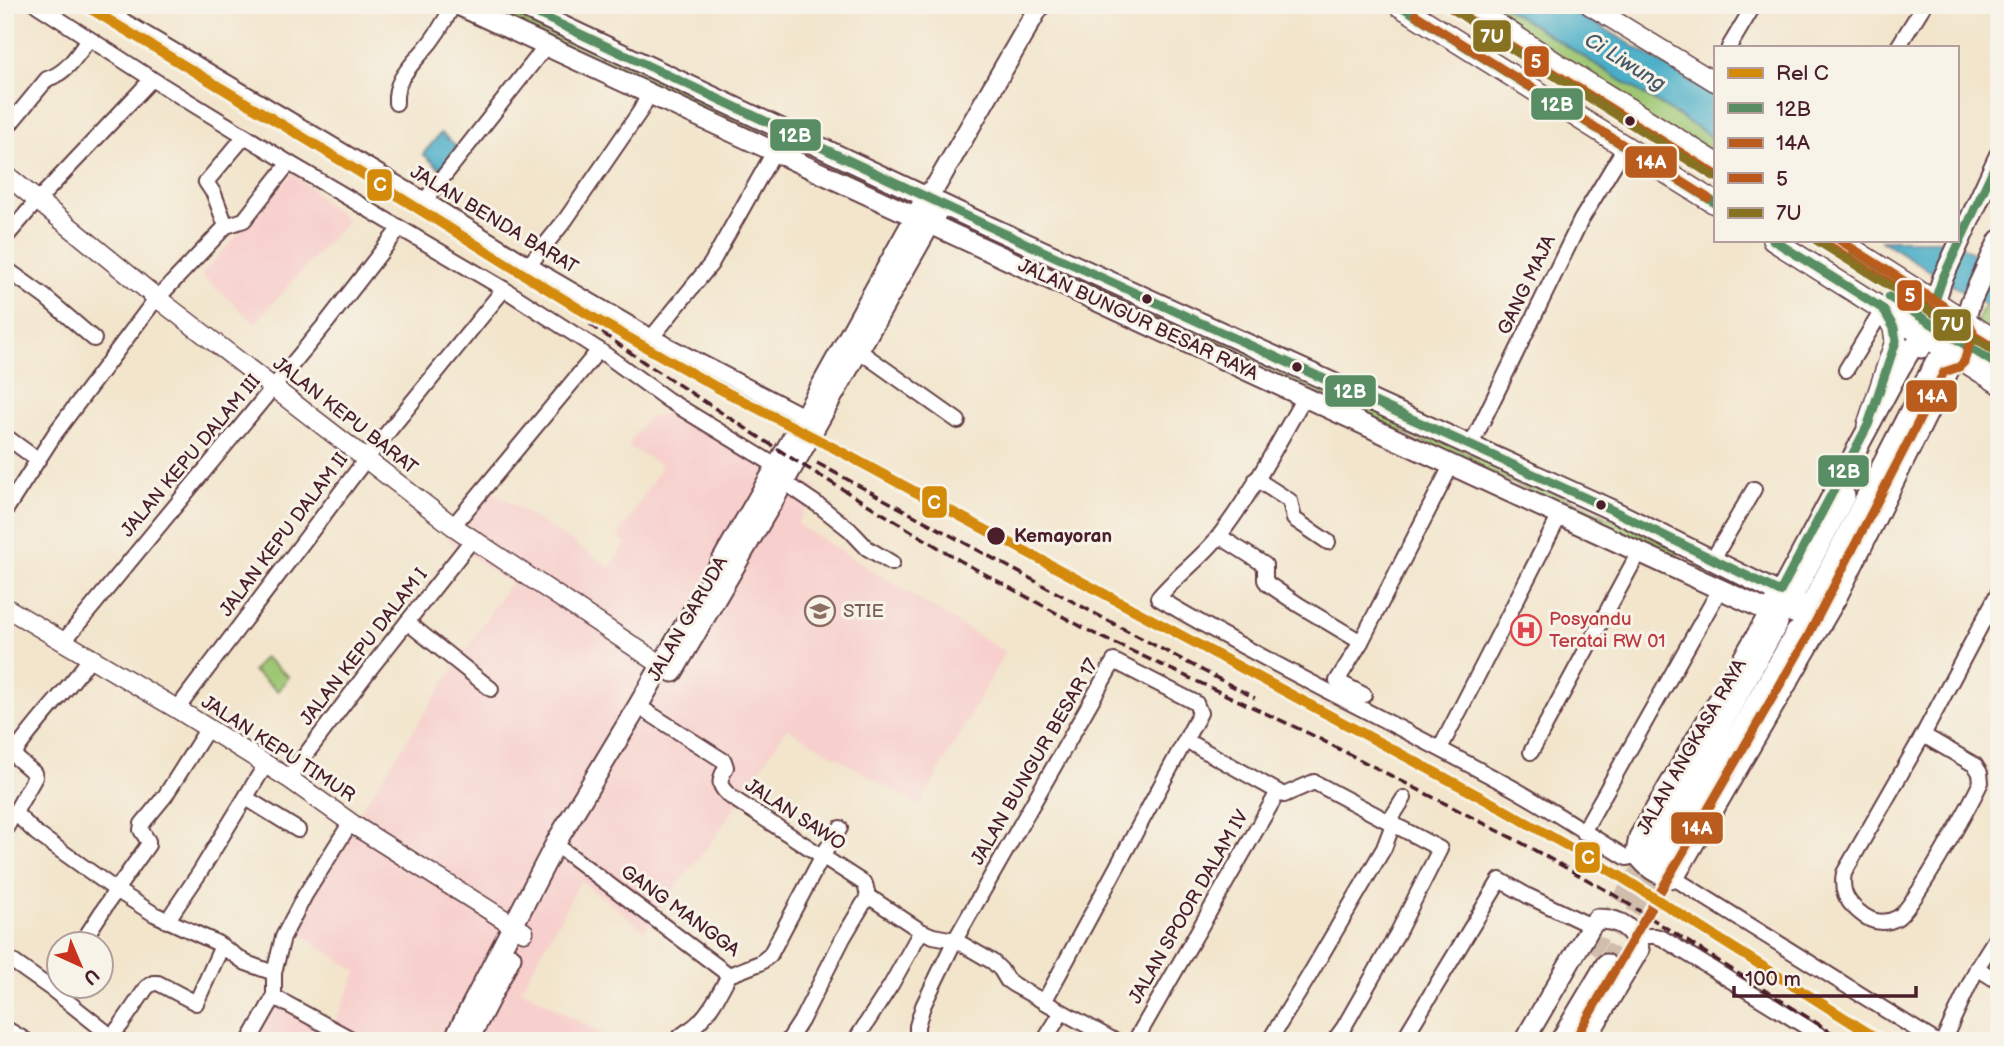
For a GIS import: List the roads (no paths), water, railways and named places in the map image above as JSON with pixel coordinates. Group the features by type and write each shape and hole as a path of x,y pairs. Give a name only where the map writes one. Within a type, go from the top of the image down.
{"main road":[{"name":"JALAN BUNGUR BESAR RAYA","path":"456,5 1720,589 1781,622"},
{"name":"JALAN BUNGUR BESAR RAYA","path":"518,5 816,145 935,195 1037,247 1713,559 1796,594 1823,622"},
{"name":"JALAN GARUDA","path":"468,1041 519,929 561,848 780,474 858,350 935,195 1040,5"},
{"path":"1399,5 1714,202"},
{"path":"1468,5 1714,162"},
{"path":"804,164 816,145"},
{"name":"JALAN ANGKASA RAYA","path":"1959,235 1999,156"},
{"name":"JALAN GARUDA","path":"780,474 804,416 923,220"},
{"path":"1776,242 1884,309 1923,339 1999,383"},
{"path":"1841,242 1999,343"},
{"name":"JALAN ANGKASA RAYA","path":"1656,862 1920,353 1942,278 1956,242"},
{"path":"1028,269 1037,247"},
{"path":"1656,862 1823,622 1949,370 1972,299 1996,249"},
{"path":"1868,425 1896,341 1894,328 1884,309"},
{"name":"JALAN ANGKASA RAYA","path":"1796,594 1868,425 1912,348 1923,339"},
{"name":"JALAN ANGKASA RAYA","path":"1796,594 1935,362 1953,355"},
{"path":"1679,570 1690,548"},
{"name":"JALAN BUNGUR BESAR RAYA","path":"1781,622 1777,609 1785,609 1823,622"},
{"path":"1524,1041 1591,926 1597,919 1609,919 1628,928 1636,936 1639,950 1586,1040"},
{"name":"JALAN GARUDA","path":"453,1041 519,929"},
{"path":"1538,1041 1598,958 1560,1041"}],"street":[{"path":"37,5 152,79 504,289 599,350 668,400 780,474 850,530 867,548 891,563"},
{"name":"JALAN BENDA BARAT","path":"97,5 113,9 529,265 652,337 804,416"},
{"path":"396,103 398,84 408,67 456,5"},
{"path":"1730,46 1754,5"},
{"path":"1899,46 1924,5"},
{"path":"1590,6 1714,77"},
{"path":"5,130 47,79 65,70 89,39"},
{"path":"425,200 546,46"},
{"path":"5,238 152,79"},
{"path":"529,265 575,206 641,110 649,94"},
{"path":"226,226 214,194 206,182 245,136"},
{"name":"GANG MAJA","path":"1471,445 1581,220 1625,146"},
{"path":"652,337 711,264 774,152"},
{"path":"5,511 86,391 158,298 226,226 244,220 289,163"},
{"name":"JALAN KEPU BARAT","path":"5,174 158,298 453,526 667,669"},
{"name":"JALAN KEPU DALAM III","path":"64,640 273,388 400,229"},
{"path":"5,268 45,297 93,339"},
{"name":"JALAN KEPU DALAM II","path":"177,709 366,460 504,289"},
{"path":"1846,370 1884,309"},
{"path":"453,526 599,350"},
{"path":"858,350 958,421"},
{"path":"1304,398 1219,536 1157,598 1276,665 1512,787 1627,858 1634,856 1656,862 1935,1041"},
{"path":"5,436 38,460"},
{"path":"1364,695 1337,681 1361,642 1451,466"},
{"path":"1256,479 1290,500 1294,519 1328,541"},
{"path":"1713,559 1754,489"},
{"path":"1444,741 1560,515"},
{"path":"1219,536 1265,565 1265,580 1268,584 1361,642"},
{"name":"JALAN KEPU DALAM I","path":"288,778 472,540"},
{"path":"1531,752 1639,552"},
{"path":"1583,832 1720,589"},
{"path":"1923,735 1975,765 1981,782 1916,897 1898,917 1880,923 1868,919 1850,904 1842,887 1844,873 1923,735 1999,591"},
{"name":"JALAN KEPU TIMUR","path":"5,607 64,640 266,764 351,822 519,929"},
{"path":"407,622 491,689"},
{"path":"5,830 35,777 35,774 9,753 75,680 91,657"},
{"name":"JALAN BUNGUR BESAR 17","path":"917,1039 917,1026 923,1006 955,940 1114,661 1196,703 1200,713 1044,1002"},
{"name":"JALAN SAWO","path":"644,709 724,761 726,766 720,780 721,788 731,797 865,884 868,896 921,931 955,940 998,966 1007,980 1115,1041"},
{"path":"90,930 148,843 142,834 142,824 165,796 208,728"},
{"path":"1186,741 1278,792 1287,794 1314,782 1440,850 1397,934 1334,1041"},
{"path":"167,921 200,873 266,764"},
{"name":"JALAN SPOOR DALAM IV","path":"1135,1041 1278,792"},
{"path":"246,798 298,830"},
{"path":"1269,1041 1384,848 1392,817 1404,798"},
{"path":"15,813 36,833 116,890 167,921 222,946 246,963 274,973"},
{"path":"249,1041 274,997 274,973 283,937 305,895 351,822"},
{"name":"GANG MANGGA","path":"561,848 729,975 760,963 770,955 840,828"},
{"path":"1407,1041 1405,1037 1500,880 1591,926"},
{"path":"788,1041 868,896"},
{"path":"855,1041 921,931"},
{"path":"1943,1041 1977,968 1999,933"},
{"path":"1636,936 1662,938 1829,1041"},
{"path":"71,1000 109,1038 152,983 158,983 195,1003 222,946"},
{"path":"5,956 46,979"},
{"path":"1977,968 1999,982"},
{"path":"676,1041 683,1033 696,1026 716,1002 729,975"},
{"path":"274,997 355,1041"},
{"path":"1044,1041 1062,1012"},
{"path":"5,1028 27,1041"}],"water":[{"name":"Ci Liwung","path":"1501,5 1566,5 1714,95 1714,138"},
{"path":"441,133 461,150 443,171 423,154"},
{"path":"1884,242 1955,242 1999,271 1999,314"}],"tunnel":[{"path":"1590,952 1650,854"},
{"path":"1606,964 1664,863"}],"railway":[{"path":"590,324 796,461 959,560 1093,633 1310,734 1520,842 1611,893 1845,1041"},
{"path":"817,463 1255,698"}],"rail line":[{"name":"C","path":"84,5 594,318 716,387 1501,808 1618,875 1881,1041"}],"place":[{"name":"Kemayoran","path":"996,536"},
{"name":"STIE","path":"820,611"},
{"name":"Posyandu Teratai RW 01","path":"1526,630"}]}
